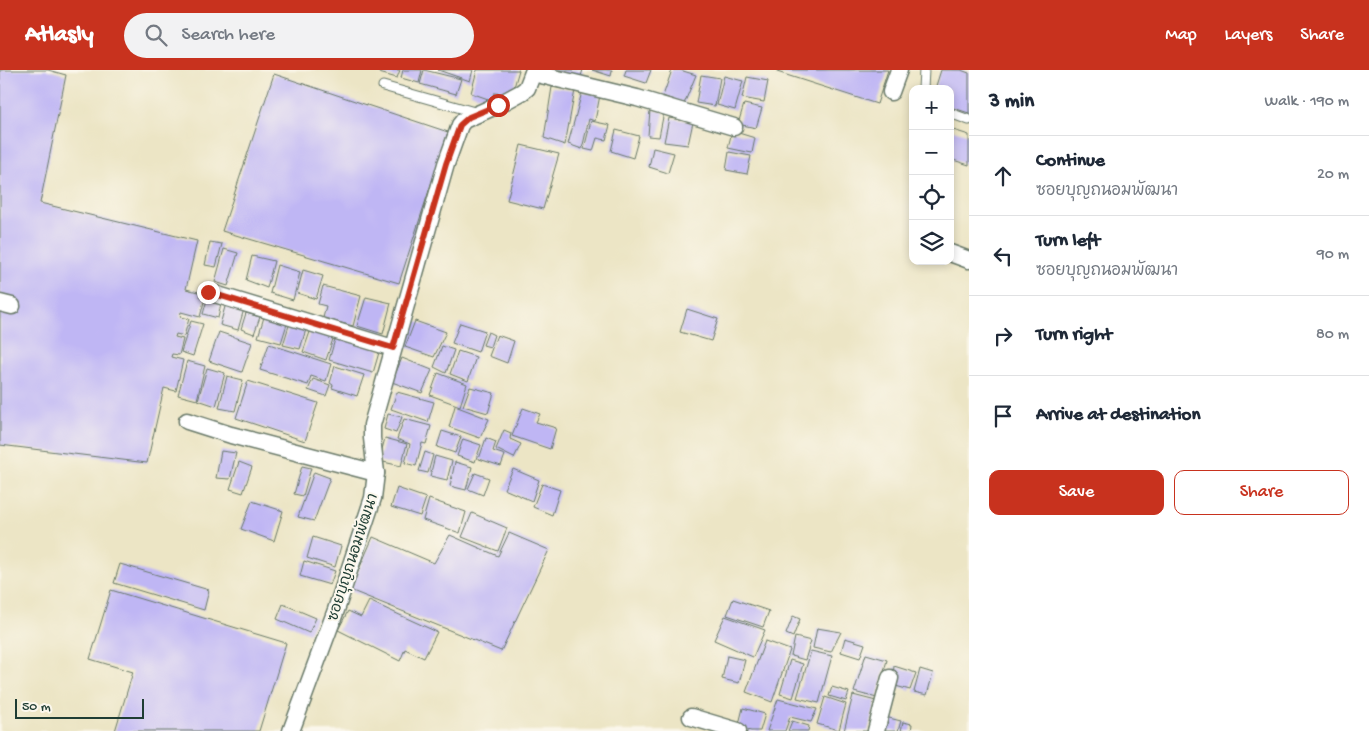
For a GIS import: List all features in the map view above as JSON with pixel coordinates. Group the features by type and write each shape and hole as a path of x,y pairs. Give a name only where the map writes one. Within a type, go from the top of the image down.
{"street":[{"path":"891,92 899,70"},
{"path":"533,72 637,98 734,126"},
{"name":"ซอยบุญถนอมพัฒนา","path":"291,731 339,601 373,498 376,473 372,425 454,141 464,120 522,92 527,88 533,72"},
{"path":"954,255 969,260"},
{"path":"208,292 393,348"},
{"path":"187,421 230,435 376,473"},
{"path":"876,731 890,678"},
{"path":"690,717 738,731"}],"lane":[{"path":"923,85 924,70"},
{"path":"383,86 478,113"},
{"path":"954,115 969,120"}],"building":[{"path":"0,70 48,70 66,75 40,203 197,241 186,289 206,294 200,317 181,312 180,317 189,319 184,336 176,334 175,337 183,339 179,355 172,354 171,357 183,360 176,391 164,388 147,463 0,445"},
{"path":"379,70 400,70 397,78 379,73"},
{"path":"403,70 422,70 419,83 401,78"},
{"path":"424,70 461,79 456,94 420,84"},
{"path":"438,70 473,70 470,81"},
{"path":"477,70 519,70 512,94 494,93 491,100 471,93"},
{"path":"547,70 583,70 580,79"},
{"path":"592,70 612,70 611,76"},
{"path":"626,70 651,70 646,83 624,76"},
{"path":"672,70 680,70 696,75 684,104 663,96"},
{"path":"778,70 888,70 877,104 777,72"},
{"path":"941,70 961,70 969,73 969,113 954,108 954,85 936,85"},
{"path":"274,74 448,132 399,283 222,231"},
{"path":"701,75 720,78 715,106 696,103"},
{"path":"724,76 743,81 735,110 717,105"},
{"path":"747,77 768,81 764,102 742,98"},
{"path":"552,87 575,90 565,145 544,138"},
{"path":"582,92 600,95 595,121 589,119 582,149 568,144"},
{"path":"744,104 762,108 756,128 738,124"},
{"path":"650,110 664,112 659,137 648,136"},
{"path":"669,118 693,122 688,145 664,142"},
{"path":"591,121 610,125 606,140 597,138 593,151 584,149"},
{"path":"616,130 639,136 633,158 611,151"},
{"path":"954,130 969,135 969,165 954,160"},
{"path":"732,131 755,138 752,153 728,148"},
{"path":"521,145 559,154 543,209 507,200"},
{"path":"653,148 674,153 668,173 649,167"},
{"path":"729,152 751,156 747,174 726,170"},
{"path":"210,242 222,244 216,267 205,265"},
{"path":"224,249 238,253 228,286 215,282"},
{"path":"252,256 274,261 267,288 246,280"},
{"path":"277,265 300,272 293,300 270,293"},
{"path":"303,270 323,276 316,299 297,293"},
{"path":"323,286 361,296 353,326 323,318 326,306 318,304"},
{"path":"208,296 222,299 218,318 203,314"},
{"path":"366,297 391,303 383,334 357,326"},
{"path":"226,303 244,309 238,330 220,325"},
{"path":"687,309 718,319 711,341 680,332"},
{"path":"246,313 260,317 254,334 241,329"},
{"path":"264,317 287,324 281,343 258,337"},
{"path":"191,321 203,324 193,356 181,352"},
{"path":"415,321 446,332 434,357 405,347"},
{"path":"290,322 307,326 300,349 283,345"},
{"path":"460,323 485,331 478,352 452,343"},
{"path":"311,329 334,336 326,360 303,352"},
{"path":"219,332 252,343 242,372 209,361"},
{"path":"488,332 494,335 490,347 483,345"},
{"path":"497,335 514,341 507,363 489,356"},
{"path":"336,336 380,349 373,373 329,360"},
{"path":"269,344 331,364 326,381 311,376 308,385 260,370"},
{"path":"442,346 454,350 446,373 434,367"},
{"path":"458,351 476,357 468,381 450,374"},
{"path":"402,358 432,370 422,393 392,382"},
{"path":"187,361 205,366 197,400 178,395"},
{"path":"335,366 364,375 357,396 332,388 333,385 330,383"},
{"path":"207,368 225,373 216,406 198,400"},
{"path":"438,373 467,384 460,406 430,395"},
{"path":"227,376 243,380 235,411 219,408"},
{"path":"313,379 330,385 326,396 308,390"},
{"path":"248,381 318,403 305,441 236,418"},
{"path":"470,387 494,393 488,413 463,406"},
{"path":"397,392 434,402 428,422 391,409"},
{"path":"455,406 489,419 480,438 449,427"},
{"path":"523,408 540,414 536,422 556,428 550,449 512,436"},
{"path":"388,414 402,417 396,433 384,429"},
{"path":"404,419 431,426 426,444 422,443 416,466 405,463 410,444 397,439"},
{"path":"504,430 511,433 510,439 521,444 514,458 496,449"},
{"path":"442,431 461,437 455,453 437,447"},
{"path":"385,438 407,444 401,466 379,461"},
{"path":"486,438 496,442 493,451 505,455 501,466 479,459"},
{"path":"463,439 481,445 475,462 457,456"},
{"path":"221,451 236,453 230,479 216,478"},
{"path":"425,452 433,455 428,473 419,471"},
{"path":"435,456 452,461 447,480 430,476"},
{"path":"239,462 252,467 243,493 230,489"},
{"path":"455,462 472,467 466,490 450,486"},
{"path":"302,466 311,468 303,496 294,494"},
{"path":"513,469 539,480 532,501 504,489"},
{"path":"314,472 330,478 314,521 298,517"},
{"path":"475,473 489,478 483,495 468,489"},
{"path":"542,484 560,490 552,515 533,507"},
{"path":"397,488 426,498 420,516 391,507"},
{"path":"429,499 466,512 460,533 423,520"},
{"path":"252,501 283,511 274,541 241,529"},
{"path":"472,513 507,528 498,551 462,537"},
{"path":"509,533 549,550 501,651 350,590 373,537 434,563 450,535 498,556"},
{"path":"313,537 341,546 335,567 307,558"},
{"path":"304,561 335,571 330,585 300,576"},
{"path":"120,564 209,590 204,610 114,583"},
{"path":"111,590 286,643 259,731 115,731 133,672 90,659"},
{"path":"733,599 769,611 763,627 727,615"},
{"path":"369,601 437,632 424,658 405,649 400,661 338,630 348,611 361,617"},
{"path":"283,604 316,618 309,633 277,619"},
{"path":"725,616 765,630 753,657 714,640"},
{"path":"793,616 800,619 793,637 786,634"},
{"path":"817,628 841,632 831,652 813,648"},
{"path":"795,637 811,641 805,660 791,656"},
{"path":"845,638 865,644 860,658 841,652"},
{"path":"765,641 790,650 772,702 746,692"},
{"path":"811,651 832,656 819,703 797,698"},
{"path":"866,654 887,660 877,698 854,692"},
{"path":"727,656 745,660 739,683 722,679"},
{"path":"790,660 803,664 793,698 780,694"},
{"path":"894,666 916,673 910,690 892,685"},
{"path":"920,669 933,673 927,695 914,692"},
{"path":"832,687 849,692 846,701 829,696"},
{"path":"853,695 876,701 868,731 844,731"},
{"path":"825,697 846,704 839,730 817,724"},
{"path":"778,699 817,709 811,722 790,717 785,731 767,731"},
{"path":"743,708 765,714 760,731 738,728"},
{"path":"877,715 901,721 898,731 873,731"},
{"path":"792,721 809,726 808,731 788,731"},
{"path":"903,722 912,724 911,731 901,731"}],"route":[{"path":"208,292 393,348 446,164 460,125 469,117 498,105"}]}
